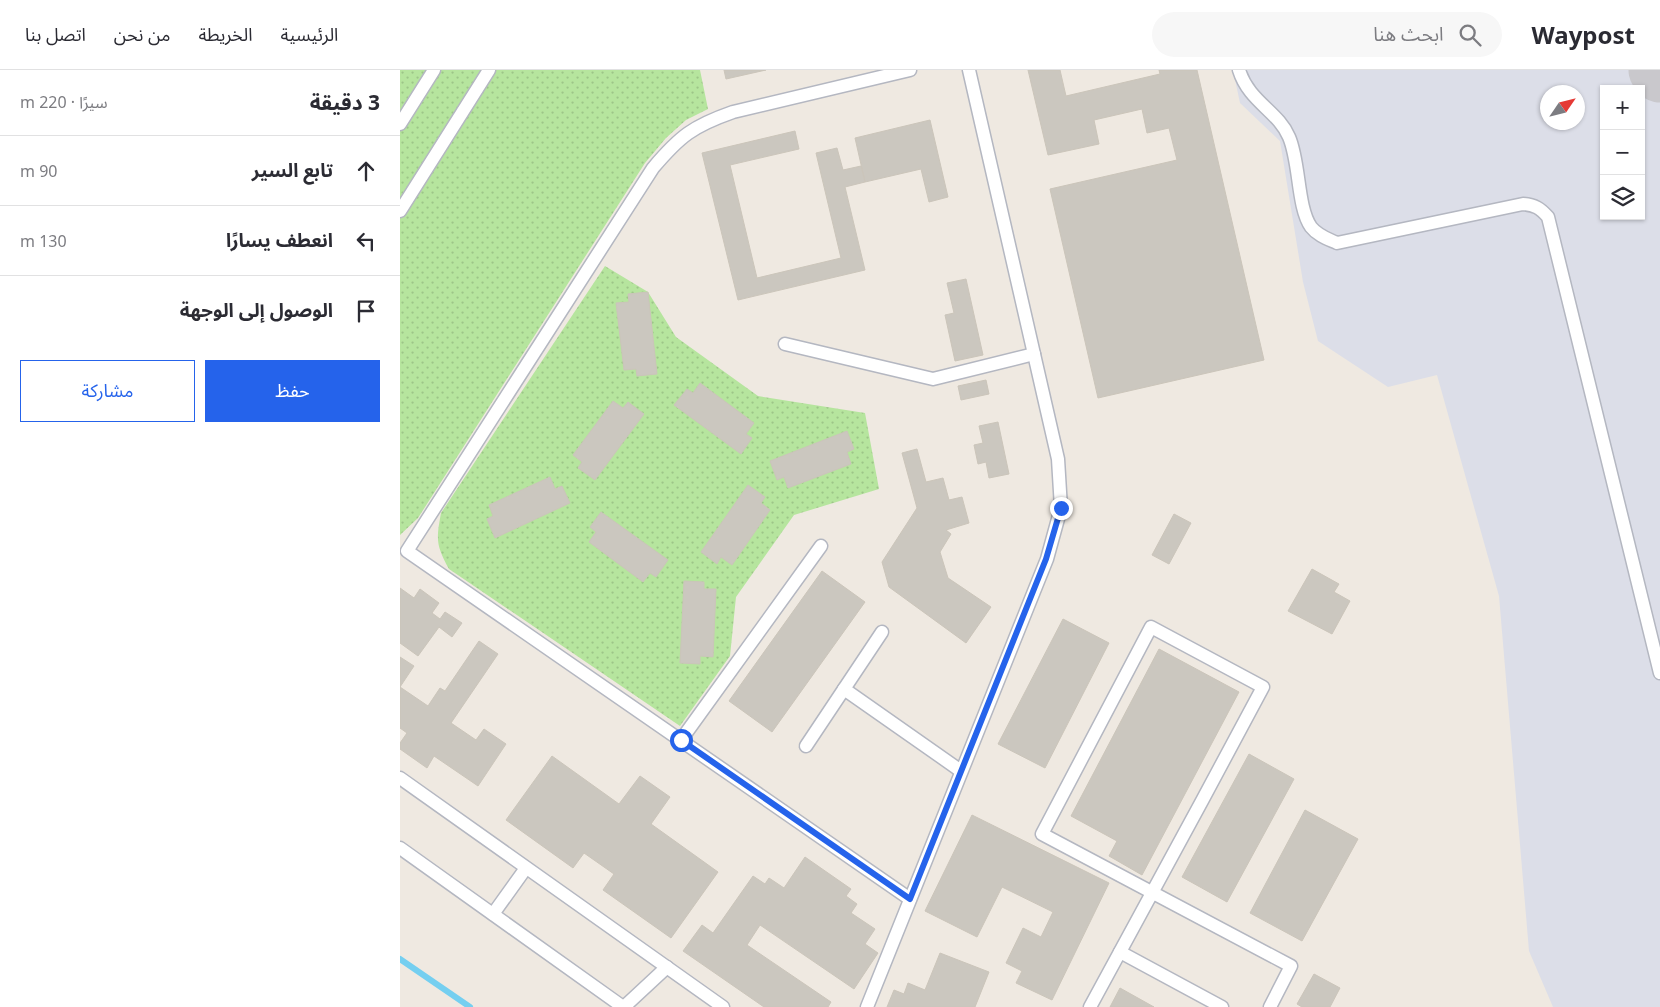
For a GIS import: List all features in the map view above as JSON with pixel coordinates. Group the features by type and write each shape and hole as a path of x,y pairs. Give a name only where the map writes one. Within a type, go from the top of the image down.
{"lane":[{"path":"400,124 434,70"},
{"path":"400,210 489,70"},
{"path":"910,70 714,118 690,130 671,146 653,168 403,552 681,740 910,899"},
{"path":"866,1007 1046,559 1061,508 1058,459 969,70"},
{"path":"1240,70 1243,82 1249,91 1289,136 1293,147 1305,213 1312,227 1323,237 1337,243 1523,204 1531,204 1540,208 1548,217 1660,672"},
{"path":"785,344 933,379 1034,354"},
{"path":"681,740 821,546"},
{"path":"1090,1007 1152,893 1263,687 1151,627 1042,834 1152,893 1291,966 1270,1007"},
{"path":"806,746 882,632"},
{"path":"844,689 961,771"},
{"path":"400,778 723,1007"},
{"path":"400,848 623,1007 667,968"},
{"path":"493,914 526,868"},
{"path":"1120,952 1222,1007"}],"shaded area":[{"path":"1233,70 1660,70 1660,1007 1553,1007 1529,951 1499,596 1437,375 1388,387 1318,341 1303,282 1280,141 1240,103"}],"green space":[{"path":"400,70 700,70 708,109 686,120 666,138 645,163 418,518 400,535"},
{"path":"605,266 648,292 676,337 758,396 865,413 879,489 794,515 736,597 730,656 680,726 449,569 438,542 441,513"}],"building":[{"path":"724,70 766,70 726,79"},
{"path":"1028,70 1060,70 1066,96 1160,74 1159,70 1197,70 1264,360 1098,398 1050,189 1177,160 1169,128 1147,133 1142,109 1094,120 1099,144 1048,155"},
{"path":"930,120 948,197 929,202 921,169 865,182 855,138"},
{"path":"795,131 799,149 730,165 757,278 841,258 816,153 837,148 843,170 861,166 865,182 845,187 865,270 738,300 702,153"},
{"path":"966,279 983,355 955,361 945,315 954,313 947,283"},
{"path":"648,292 657,374 637,376 636,369 624,370 616,303 629,302 628,294"},
{"path":"986,380 989,394 961,400 958,386"},
{"path":"700,383 754,423 746,434 752,438 741,454 674,405 687,389 693,393"},
{"path":"613,401 623,408 628,402 644,414 595,480 578,468 582,462 573,455"},
{"path":"998,422 1009,474 989,478 986,462 978,464 974,445 983,443 979,426"},
{"path":"847,431 854,449 847,452 851,464 788,488 784,477 777,480 770,461"},
{"path":"917,449 926,482 943,478 949,500 962,497 969,523 946,530 951,534 940,552 948,578 991,607 966,643 889,587 882,562 917,508 902,453"},
{"path":"550,477 555,489 562,486 570,503 495,538 487,519 493,516 489,505"},
{"path":"748,485 765,497 761,503 770,510 732,565 721,557 717,564 701,552"},
{"path":"601,512 668,560 656,577 650,573 643,582 589,542 596,532 590,527"},
{"path":"1174,514 1191,523 1169,564 1152,555"},
{"path":"1312,569 1339,584 1334,592 1350,601 1332,634 1288,611"},
{"path":"822,571 865,602 772,732 729,701"},
{"path":"684,581 704,582 704,589 716,589 713,657 700,656 700,664 680,663"},
{"path":"400,588 414,598 420,589 439,603 432,613 440,619 445,612 462,623 452,637 439,627 418,656 400,643"},
{"path":"1063,619 1109,643 1045,768 998,744"},
{"path":"479,641 498,654 451,723 476,740 484,729 506,744 478,786 434,756 427,768 400,749 400,743 407,733 400,728 400,687 428,706 440,688 445,691"},
{"path":"1159,649 1239,692 1142,875 1109,856 1117,841 1071,816"},
{"path":"400,657 414,666 400,687"},
{"path":"1249,754 1294,779 1227,902 1182,877"},
{"path":"552,756 619,804 640,776 670,797 651,824 718,872 671,938 603,890 614,874 584,853 573,868 506,820"},
{"path":"1305,810 1358,839 1302,941 1250,913"},
{"path":"972,815 1109,883 1052,1000 1016,983 1022,971 1006,963 1023,928 1041,937 1053,912 1002,887 977,937 925,911"},
{"path":"805,857 851,889 846,896 857,904 851,913 875,929 865,944 878,953 854,989 760,925 747,945 831,1002 828,1007 764,1007 683,951 702,925 713,933 753,876 765,884 769,878 784,888"},
{"path":"940,953 989,972 975,1007 887,1007 894,990 904,994 908,983 925,990"},
{"path":"1314,974 1340,988 1330,1007 1302,1007 1297,1004"},
{"path":"1120,988 1154,1007 1110,1007"}],"waterway":[{"path":"400,959 470,1007"}],"route":[{"path":"681,740 910,899 1046,559 1061,508"}]}
